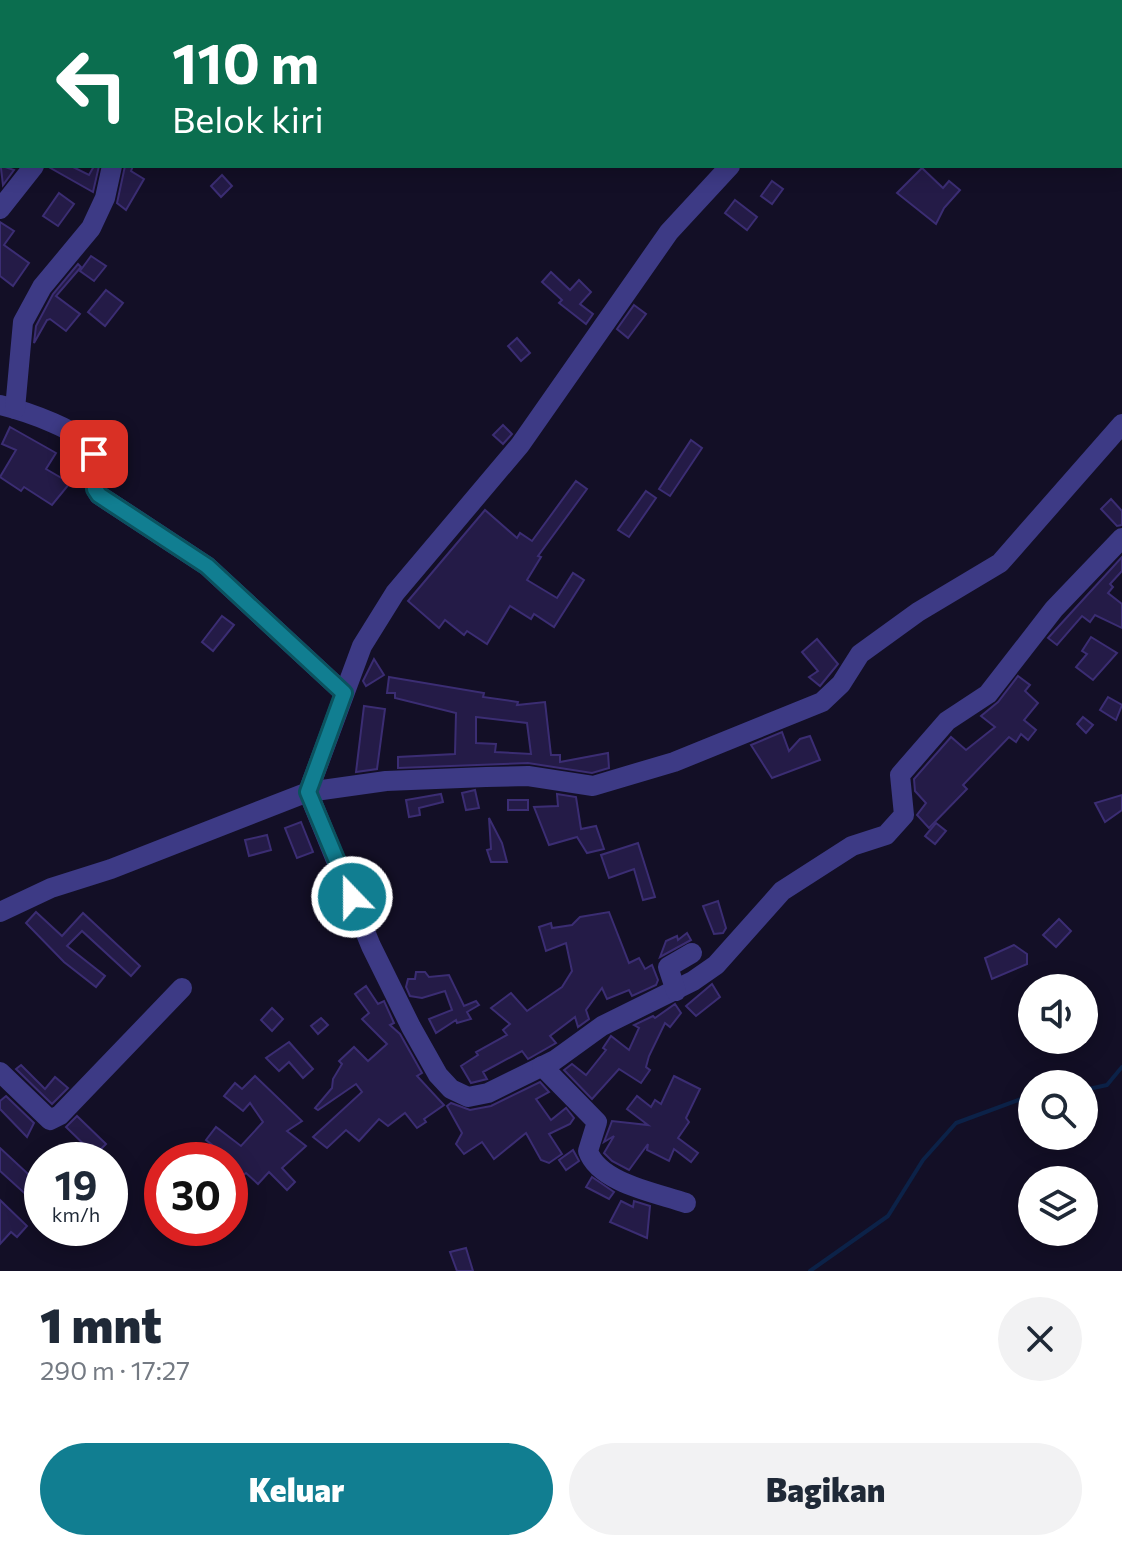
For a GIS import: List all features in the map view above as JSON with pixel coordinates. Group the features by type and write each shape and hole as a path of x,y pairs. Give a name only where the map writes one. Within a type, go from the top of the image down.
{"street":[{"path":"0,209 32,168"},
{"path":"112,168 105,198 91,228 42,287 23,322 7,407 87,441 94,454 95,489 99,495 207,566 344,693"},
{"path":"728,168 669,232 520,445 395,593 362,646 308,792 371,946 418,1039 445,1083 457,1093 475,1097 542,1066 602,1026 676,991 716,965 782,891 852,846 886,835 904,815 899,790 903,770 947,721 988,694 1054,609 1122,538"},
{"path":"0,912 51,888 111,869 308,792 386,781 528,776 593,786 674,762 822,702 841,684 860,654 918,612 1000,563 1122,424"},
{"path":"676,991 667,974 668,967 692,953"},
{"path":"3,1082 50,1120 60,1115 182,988"},
{"path":"542,1066 597,1122 588,1151 596,1164 621,1180 686,1203"}],"building":[{"path":"1,168 14,170 3,185"},
{"path":"51,168 75,168 89,175 93,168 99,168 93,192"},
{"path":"125,168 132,168 131,171 144,179 126,210 117,203"},
{"path":"922,168 943,188 949,181 960,190 944,208 936,224 897,193"},
{"path":"222,175 232,186 221,197 211,186"},
{"path":"772,181 783,189 772,204 761,196"},
{"path":"59,193 74,204 58,226 43,216"},
{"path":"735,200 757,217 747,230 725,213"},
{"path":"0,222 14,231 4,245 29,263 13,286 0,276"},
{"path":"91,256 106,266 94,281 80,271"},
{"path":"78,264 81,267 56,296 80,314 66,331 47,320 34,343 36,326 53,294"},
{"path":"551,272 570,290 579,280 591,292 580,304 593,314 586,324 559,303 562,300 542,282"},
{"path":"106,290 123,303 105,326 88,312"},
{"path":"634,305 646,314 628,338 617,329"},
{"path":"517,338 530,353 521,361 508,346"},
{"path":"503,425 512,434 503,444 493,435"},
{"path":"10,427 56,453 46,469 70,483 52,505 24,487 21,491 0,477 16,450 2,444"},
{"path":"691,440 702,448 670,496 659,489"},
{"path":"576,481 587,489 538,556 541,557 527,580 557,598 573,573 584,580 554,627 534,614 531,619 510,606 487,644 467,631 464,635 445,620 439,628 408,601 485,510 517,538 520,533 532,541"},
{"path":"646,491 656,498 629,537 618,530"},
{"path":"1111,499 1122,511 1122,525 1117,526 1101,509"},
{"path":"1122,557 1122,571 1110,584 1113,587 1108,593 1122,604 1122,628 1095,615 1090,622 1082,616 1057,645 1048,638"},
{"path":"222,616 234,625 213,651 202,642"},
{"path":"1091,637 1117,653 1093,680 1076,667 1087,654 1082,651"},
{"path":"817,639 838,664 820,686 809,677 818,671 802,652"},
{"path":"374,659 384,675 366,686 363,681"},
{"path":"1018,676 1030,685 1025,691 1038,703 1024,720 1036,730 1028,740 1021,734 1016,742 1009,737 963,785 967,789 929,828 917,815 926,803 915,791 914,779 951,737 966,750 995,727 981,716 998,702"},
{"path":"389,677 484,693 483,697 518,702 517,705 545,702 551,755 560,755 560,762 608,753 609,768 592,773 528,763 398,768 398,757 455,754 456,713 395,698 395,693 387,693","holes":["476,717 527,723 531,754 495,752 496,744 476,743"]},
{"path":"1108,697 1122,705 1116,720 1100,710"},
{"path":"364,706 385,709 377,769 356,772"},
{"path":"1083,717 1093,725 1086,733 1077,724"},
{"path":"782,732 789,751 800,739 810,736 820,760 772,778 751,745"},
{"path":"475,790 479,808 466,810 462,793"},
{"path":"441,794 443,802 419,808 420,815 409,817 406,800"},
{"path":"557,794 576,797 581,829 596,826 604,849 587,853 577,837 549,845 534,807 558,806"},
{"path":"1122,795 1122,810 1105,822 1095,803"},
{"path":"508,800 528,800 528,810 508,810"},
{"path":"489,818 502,843 507,862 491,862 487,850 491,849"},
{"path":"301,822 313,852 297,858 285,828"},
{"path":"936,823 946,831 935,844 925,836"},
{"path":"267,835 271,850 249,856 245,840"},
{"path":"638,843 655,897 643,900 634,869 609,878 601,855"},
{"path":"718,901 726,928 723,933 714,934 703,906"},
{"path":"36,912 62,936 83,913 140,966 131,976 82,931 67,946 105,976 96,987 64,962 26,923"},
{"path":"609,912 629,963 639,958 645,969 652,965 658,980 656,985 632,996 629,990 607,999 602,988 586,1010 589,1019 578,1027 575,1017 550,1036 556,1043 528,1059 522,1051 483,1072 487,1079 471,1083 461,1066 478,1055 476,1052 507,1035 503,1030 510,1024 491,1008 511,993 527,1011 562,987 572,971 566,943 546,951 539,927 551,923 552,928 572,925 580,917"},
{"path":"1059,919 1071,931 1056,947 1043,935"},
{"path":"687,933 691,940 660,957 666,941 677,936 678,940"},
{"path":"1014,945 1027,954 1027,964 992,979 985,958"},
{"path":"416,972 425,972 429,977 449,975 464,1006 476,1001 479,1005 467,1012 471,1019 457,1023 456,1020 436,1033 429,1019 452,1010 445,991 422,998 410,996 406,987 408,979 415,979"},
{"path":"712,984 720,997 696,1016 686,1006"},
{"path":"366,986 378,1004 384,1001 394,1023 390,1025 400,1034 422,1073 417,1076 444,1105 417,1128 405,1113 388,1126 379,1119 359,1141 346,1130 327,1148 313,1137 362,1092 356,1084 318,1110 315,1108 332,1088 333,1079 342,1064 339,1061 354,1047 368,1061 387,1044 362,1019 369,1013 355,994"},
{"path":"675,1004 681,1013 670,1027 665,1023 649,1056 646,1067 650,1070 641,1083 619,1069 592,1099 564,1070 572,1064 586,1075 606,1050 603,1048 611,1036 629,1050 639,1028 634,1025 653,1016 655,1018"},
{"path":"272,1008 283,1019 272,1031 261,1020"},
{"path":"321,1018 328,1025 318,1034 311,1026"},
{"path":"289,1042 313,1069 303,1078 289,1062 279,1071 266,1058"},
{"path":"21,1065 45,1089 55,1077 68,1088 52,1104 16,1069"},
{"path":"255,1076 302,1121 287,1131 306,1146 282,1168 295,1182 287,1190 269,1172 258,1184 248,1175 248,1142 245,1142 263,1122 250,1103 243,1111 224,1096 235,1083 242,1089"},
{"path":"674,1076 700,1089 686,1118 689,1122 678,1138 698,1153 691,1162 674,1149 669,1161 647,1150 648,1144 629,1170 612,1161 604,1153 614,1136 604,1142 612,1121 648,1125 627,1109 637,1096 651,1107 655,1100 661,1104"},
{"path":"540,1082 549,1092 536,1099 551,1120 566,1108 574,1118 570,1124 549,1134 562,1154 549,1163 541,1160 526,1133 494,1159 482,1142 464,1154 456,1144 462,1133 447,1106 451,1103 470,1110 491,1106"},
{"path":"6,1096 34,1123 27,1137 0,1109 0,1101"},
{"path":"77,1116 104,1142 82,1142 66,1127"},
{"path":"216,1127 236,1142 209,1142 206,1140"},
{"path":"0,1148 24,1170 24,1193 0,1171"},
{"path":"573,1150 579,1161 566,1170 559,1160"},
{"path":"592,1177 614,1192 609,1199 586,1187"},
{"path":"0,1200 24,1223 24,1229 17,1237 11,1232 0,1244"},
{"path":"621,1201 633,1207 634,1201 650,1206 647,1238 610,1222"},
{"path":"466,1248 473,1271 457,1271 450,1252"}],"waterway":[{"path":"1098,1087 1107,1085 1122,1067"},
{"path":"810,1271 888,1216 923,1160 956,1123 1018,1100"}],"route":[{"path":"94,454 95,489 99,495 207,566 344,693 308,792 352,897"}]}
